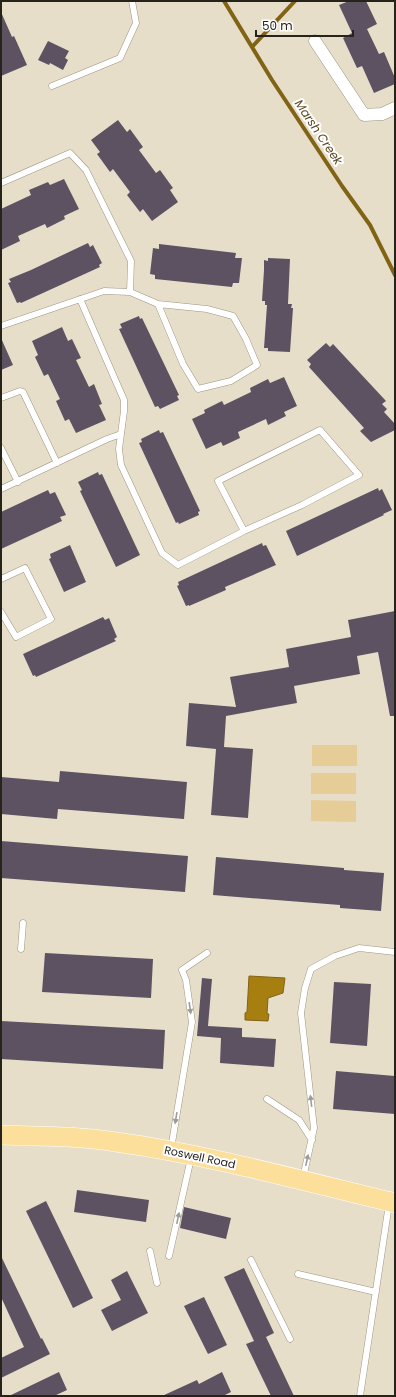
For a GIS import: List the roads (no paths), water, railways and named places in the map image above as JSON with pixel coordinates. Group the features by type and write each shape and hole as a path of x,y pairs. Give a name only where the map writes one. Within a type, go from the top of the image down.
{"main road":[{"name":"Roswell Road","path":"1,1135 67,1137 114,1141 192,1154 392,1203"}],"street":[{"path":"316,41 364,115 382,114 395,108"}],"lane":[{"path":"52,86 120,58 136,23 132,1"},
{"path":"1,183 70,153 86,170 131,261 130,292"},
{"path":"1,326 104,291 130,292 158,304 207,309 233,316 246,339 257,365 231,381 198,389 184,364 158,304"},
{"path":"80,299 124,400 120,449 121,465 162,553 178,566 244,531 302,505 359,475 320,430 218,481 244,531"},
{"path":"1,398 20,391 23,392 57,463"},
{"path":"1,489 107,439 121,434"},
{"path":"1,448 18,482"},
{"path":"1,579 25,568 51,619 16,638 1,612"},
{"path":"22,948 23,923"},
{"path":"303,1181 314,1128 301,1013 305,988 311,969 335,956 359,948 395,952"},
{"path":"170,1151 192,1022 186,980 182,970 207,954"},
{"path":"268,1099 299,1120 312,1140"},
{"path":"169,1256 192,1154"},
{"path":"360,1396 376,1292 392,1203"},
{"path":"150,1251 157,1283"},
{"path":"251,1260 290,1339"},
{"path":"298,1274 376,1292"}],"waterway":[{"name":"Marsh Creek","path":"224,1 272,80 342,186 370,225 395,275"},
{"path":"252,47 295,1"}]}
